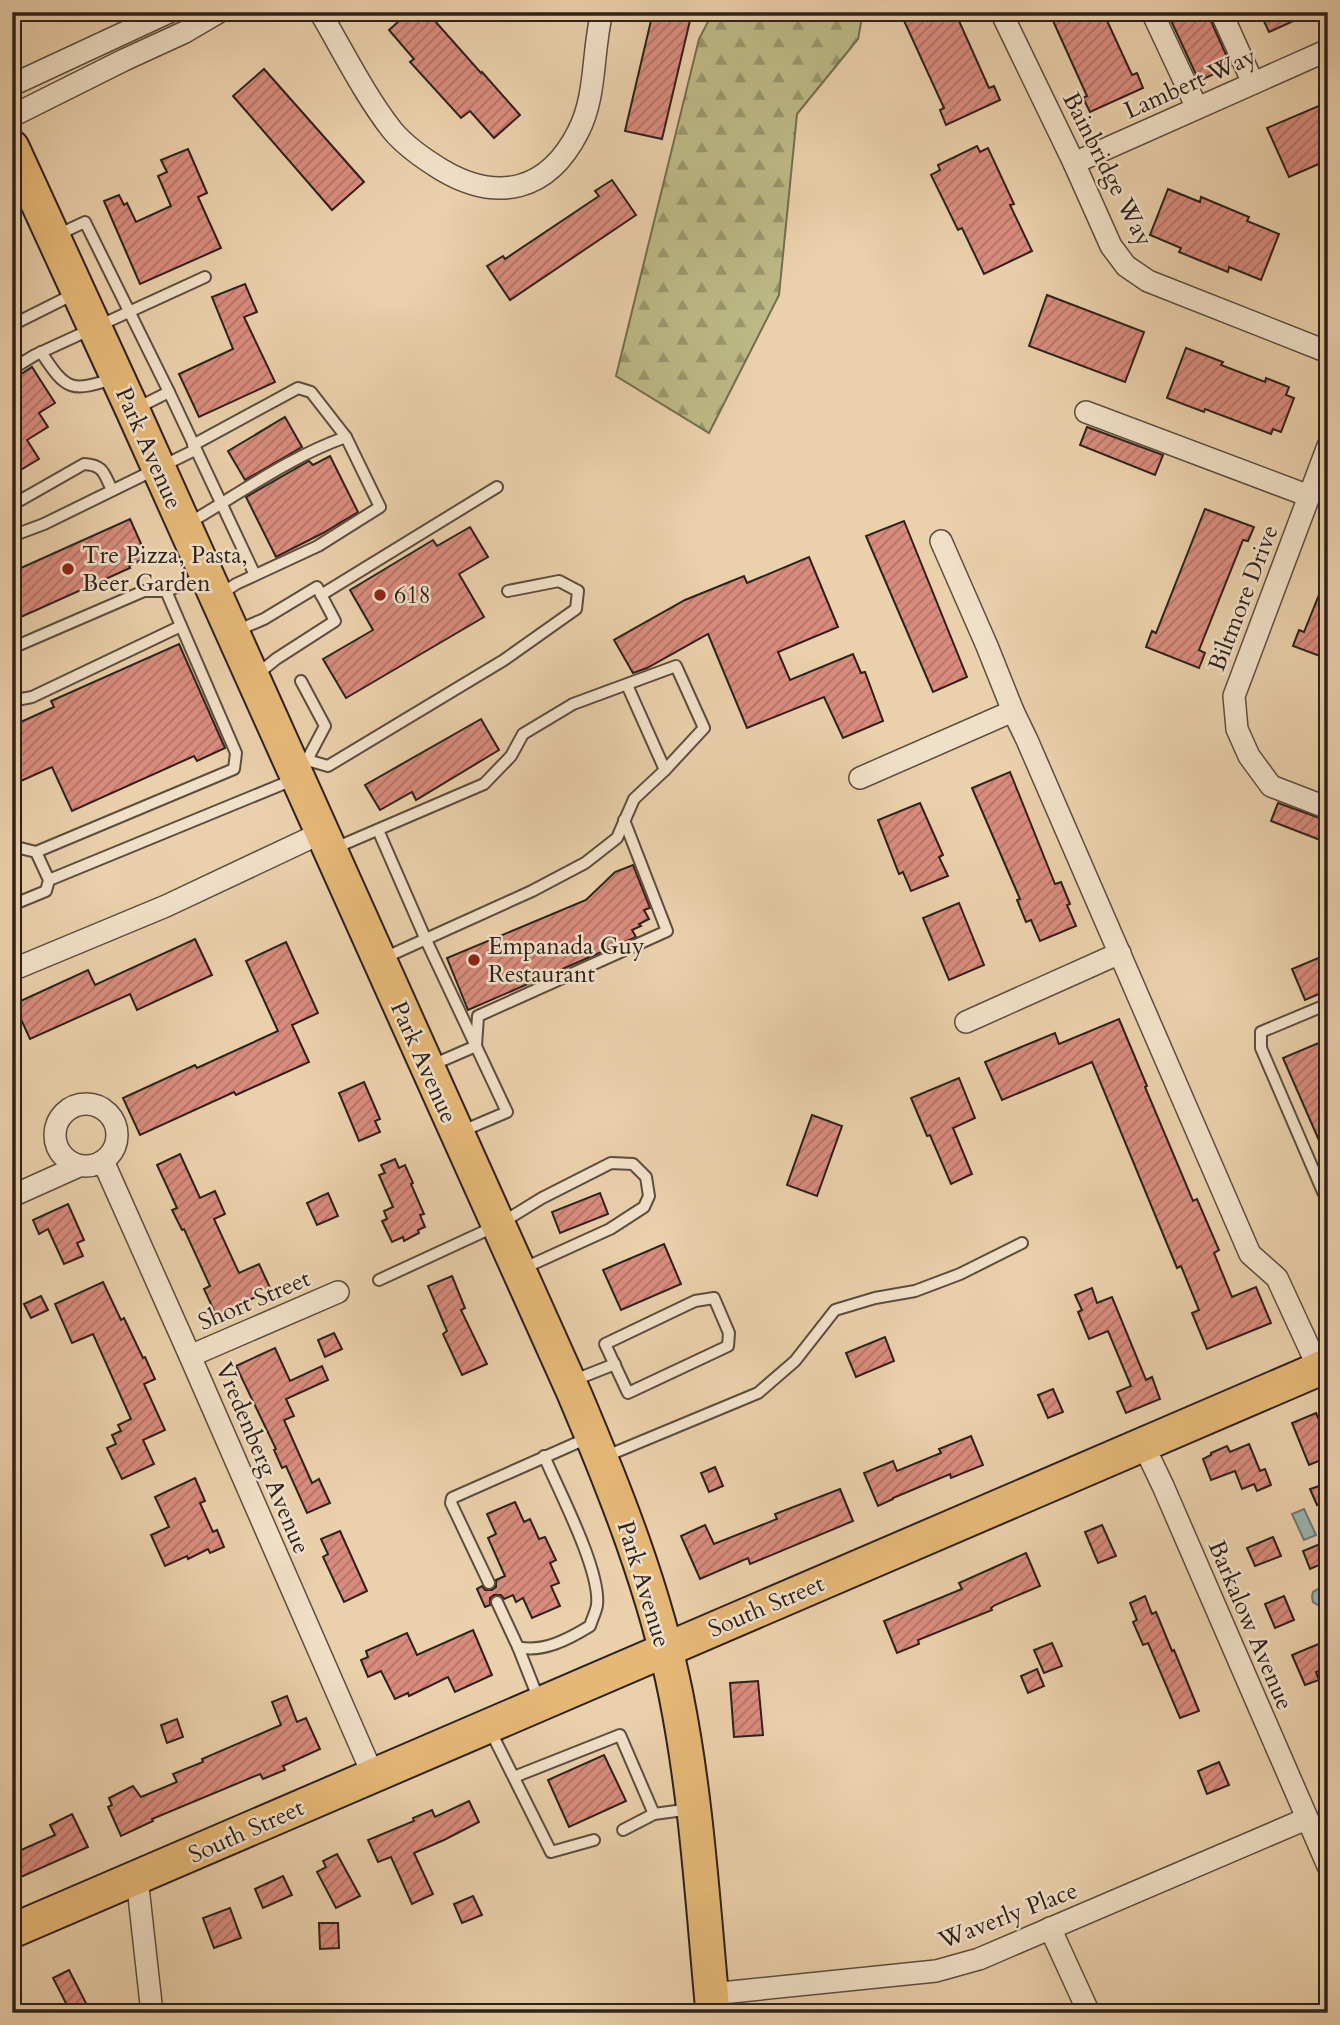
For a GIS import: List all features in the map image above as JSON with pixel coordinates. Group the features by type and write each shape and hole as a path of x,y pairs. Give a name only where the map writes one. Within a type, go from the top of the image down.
{"main road":[{"name":"Park Avenue","path":"12,147 252,677 299,768 325,842 597,1447 636,1552 676,1695 693,1809 712,2003"},
{"name":"South Street","path":"12,1931 1323,1367"}],"street":[{"path":"12,85 169,12"},
{"path":"12,116 185,33 219,12"},
{"path":"320,12 394,132 414,151 459,180 494,189 516,187 535,179 565,154 583,122 602,12"},
{"name":"Bainbridge Way","path":"1001,12 1111,246 1126,266 1148,281 1328,352"},
{"path":"1152,12 1197,108"},
{"path":"1221,12 1253,83"},
{"name":"Lambert Way","path":"1074,163 1328,50"},
{"path":"1086,412 1309,496"},
{"name":"Biltmore Drive","path":"1328,446 1234,696 1237,729 1249,756 1271,786 1328,808"},
{"path":"941,541 1250,1254 1277,1278 1323,1367"},
{"path":"860,778 1013,711"},
{"path":"12,970 325,842"},
{"path":"966,1023 1120,953"},
{"path":"12,1196 79,1166 92,1166 112,1153 117,1129 112,1118 103,1109 92,1104 80,1104 68,1109 55,1129 55,1141 60,1152 68,1161 79,1166"},
{"name":"Vredenberg Avenue","path":"103,1161 373,1776"},
{"name":"Short Street","path":"190,1356 338,1292"},
{"name":"Barkalow Avenue","path":"1143,1444 1328,1866"},
{"name":"Waverly Place","path":"712,2003 936,1971 979,1959 1306,1818"},
{"path":"137,1878 152,2013"},
{"path":"1051,1928 1089,2013"}],"lane":[{"path":"53,237 85,222 255,575"},
{"path":"12,369 41,352 205,277"},
{"path":"12,325 78,292"},
{"path":"41,352 53,370 68,385 84,388 117,378"},
{"path":"12,537 158,468 298,387 311,392 346,437 380,507 318,546 236,584 144,591 12,648"},
{"path":"133,411 169,392"},
{"path":"184,526 246,487 346,437"},
{"path":"12,505 85,464 101,468 112,490"},
{"path":"321,595 497,487"},
{"path":"49,880 299,768 328,766 504,660 576,609 578,592 559,582 508,591"},
{"path":"232,633 264,619 317,587 335,621 252,677"},
{"path":"12,846 36,852 234,769 236,753 166,590"},
{"path":"12,697 16,700 32,697 181,626"},
{"path":"325,842 378,830 484,784 511,757 523,734 573,704 676,666 704,728 634,799 617,838 585,863 533,891 379,960"},
{"path":"299,768 325,726 301,681"},
{"path":"627,685 665,770"},
{"path":"476,1046 478,1016 667,931 624,820"},
{"path":"378,830 426,940 507,1112 457,1134"},
{"path":"12,905 46,891 49,880 36,852"},
{"path":"1328,1004 1261,1032 1261,1048 1323,1192 1328,1198"},
{"path":"426,1067 476,1046"},
{"path":"379,1280 498,1225 542,1198 611,1163 633,1164 646,1177 649,1196 644,1207 611,1229 518,1271"},
{"path":"489,1583 451,1503 452,1499 544,1456 597,1447 758,1393 795,1362 835,1310 875,1298 915,1291 960,1274 1022,1243"},
{"path":"714,1298 729,1333 728,1346 628,1393 614,1364 605,1343 695,1301 714,1298"},
{"path":"569,1382 614,1364"},
{"path":"518,1647 529,1650 562,1642 590,1626 597,1605 595,1583 585,1553 544,1456"},
{"path":"497,1602 540,1704"},
{"path":"488,1726 551,1852 594,1840"},
{"path":"514,1777 621,1735 654,1814"},
{"path":"623,1830 654,1814 693,1809"}],"green space":[{"path":"713,12 863,12 858,39 797,114 779,295 709,433 616,376 699,39"}],"water":[{"path":"1304,1509 1316,1535 1304,1540 1292,1514"},
{"path":"1323,1586 1328,1588 1328,1606 1323,1608 1313,1602 1312,1597 1313,1592"}],"building":[{"path":"409,12 427,12 520,115 494,138 470,111 461,118 410,62 414,59 389,30"},
{"path":"653,12 692,12 662,139 625,131"},
{"path":"900,12 955,12 989,88 994,86 1000,100 946,125 940,110 944,108"},
{"path":"1049,12 1103,12 1132,75 1137,73 1143,88 1090,112 1083,98 1087,96"},
{"path":"1167,12 1207,12 1231,66 1199,81"},
{"path":"1272,12 1313,12 1269,32 1262,17"},
{"path":"264,69 364,182 332,210 233,96"},
{"path":"1328,102 1328,160 1289,177 1267,128"},
{"path":"977,146 980,152 988,148 1014,204 1010,205 1032,251 984,274 962,228 958,230 931,175 940,170 938,165"},
{"path":"188,149 207,193 198,197 221,248 140,284 104,201 119,195 124,205 127,203 136,222 171,206 158,176 167,172 161,160"},
{"path":"612,180 636,215 510,300 487,266 503,256 505,259 599,196 595,191"},
{"path":"1168,189 1200,202 1201,197 1249,217 1247,221 1279,234 1261,280 1229,267 1228,272 1179,252 1181,248 1150,235"},
{"path":"245,284 257,312 244,317 275,382 199,417 179,374 233,349 212,297"},
{"path":"1047,295 1144,332 1125,382 1029,346"},
{"path":"1186,348 1265,382 1266,378 1289,387 1286,395 1294,398 1281,432 1273,429 1271,434 1167,398"},
{"path":"32,367 55,403 39,413 48,427 27,440 39,459 12,475 12,380"},
{"path":"285,417 302,447 245,480 228,451"},
{"path":"1087,427 1163,455 1155,475 1080,445"},
{"path":"330,456 358,512 276,557 246,497 309,461 313,465"},
{"path":"1205,509 1254,527 1248,541 1243,540 1199,650 1205,653 1199,668 1146,647 1152,631 1156,633"},
{"path":"130,519 147,557 129,566 130,568 12,621 12,572"},
{"path":"904,521 967,677 933,692 866,536"},
{"path":"470,527 488,557 459,574 484,617 346,698 323,659 373,630 350,590 433,540 437,546"},
{"path":"809,557 838,627 778,652 790,680 853,654 861,673 865,672 883,721 843,738 824,697 747,728 708,634 633,673 614,640 685,600 744,576 747,583"},
{"path":"1327,575 1328,659 1293,646 1299,630 1304,632"},
{"path":"179,644 225,748 197,761 194,756 72,811 52,767 12,785 12,726 54,707 51,701"},
{"path":"481,719 499,750 416,800 412,792 380,810 365,785"},
{"path":"1010,772 1055,884 1061,882 1076,926 1040,941 1031,920 1026,922 1017,900 1020,899 972,788"},
{"path":"920,803 943,855 939,857 948,876 911,891 903,872 899,874 878,820"},
{"path":"1278,803 1328,821 1328,843 1271,821"},
{"path":"633,865 650,908 644,910 649,919 632,930 636,937 468,1010 447,958 586,900 615,872"},
{"path":"959,903 984,965 949,980 923,918"},
{"path":"195,939 212,975 137,1010 130,994 30,1039 14,1004 88,970 95,985"},
{"path":"286,942 318,1013 292,1025 309,1062 236,1095 234,1092 140,1135 123,1098 278,1031 246,961"},
{"path":"1328,954 1328,990 1305,1000 1292,969"},
{"path":"1119,1019 1193,1201 1197,1199 1219,1250 1214,1253 1232,1297 1256,1287 1271,1323 1207,1349 1192,1313 1199,1310 1181,1266 1177,1268 1092,1062 1002,1100 985,1062 1055,1033 1059,1044"},
{"path":"1328,1039 1328,1161 1283,1058"},
{"path":"959,1078 975,1118 953,1128 972,1174 951,1184 911,1098"},
{"path":"364,1082 380,1119 375,1121 380,1132 359,1141 339,1093"},
{"path":"812,1115 842,1126 817,1196 787,1185"},
{"path":"180,1154 200,1198 215,1191 225,1214 214,1219 239,1273 259,1264 271,1290 216,1315 204,1289 210,1286 184,1229 182,1230 172,1210 177,1208 157,1165"},
{"path":"395,1159 399,1168 405,1165 413,1183 411,1184 424,1214 420,1215 425,1227 404,1241 403,1237 392,1242 382,1221 387,1219 384,1211 393,1207 379,1175 385,1173 381,1165"},
{"path":"328,1193 338,1216 317,1225 307,1203"},
{"path":"600,1193 608,1214 560,1233 552,1212"},
{"path":"68,1204 84,1240 77,1243 83,1256 64,1264 48,1229 39,1234 33,1220"},
{"path":"664,1244 681,1284 621,1310 603,1270"},
{"path":"452,1276 465,1308 461,1310 487,1364 462,1375 443,1334 447,1331 428,1286"},
{"path":"103,1282 155,1379 144,1384 165,1430 143,1440 154,1464 122,1479 107,1448 116,1444 112,1435 121,1431 118,1425 131,1419 93,1334 72,1343 55,1304"},
{"path":"1092,1288 1097,1303 1112,1297 1146,1380 1152,1377 1160,1399 1126,1413 1117,1392 1131,1386 1108,1331 1089,1339 1078,1312 1082,1310 1075,1295"},
{"path":"41,1296 48,1310 31,1318 24,1304"},
{"path":"334,1333 342,1349 325,1357 318,1340"},
{"path":"885,1337 894,1361 856,1377 846,1353"},
{"path":"275,1348 290,1381 322,1366 328,1380 286,1399 294,1416 284,1420 312,1483 319,1479 330,1503 307,1513 286,1466 282,1468 274,1450 276,1449 236,1366"},
{"path":"1053,1389 1063,1412 1048,1418 1038,1395"},
{"path":"1316,1413 1328,1441 1328,1457 1309,1465 1292,1423"},
{"path":"971,1436 983,1465 951,1478 950,1474 878,1506 864,1473 893,1461 897,1471 941,1453 939,1449"},
{"path":"1249,1444 1260,1471 1265,1469 1271,1485 1257,1491 1254,1484 1242,1489 1235,1471 1211,1480 1203,1459 1227,1446 1230,1452"},
{"path":"715,1467 723,1486 709,1492 701,1473"},
{"path":"195,1478 205,1501 200,1503 213,1532 217,1530 224,1547 210,1553 208,1549 165,1566 151,1535 169,1527 155,1497"},
{"path":"1328,1483 1328,1499 1317,1505 1310,1489"},
{"path":"840,1489 853,1521 750,1564 748,1558 700,1579 681,1536 705,1525 714,1544 777,1519 775,1514"},
{"path":"515,1502 524,1522 530,1519 539,1539 545,1537 556,1560 550,1563 559,1583 551,1586 560,1606 532,1618 523,1598 516,1602 513,1595 504,1599 501,1595 494,1595 490,1598 490,1605 485,1607 477,1589 482,1586 485,1590 492,1590 496,1587 496,1580 505,1576 488,1538 496,1534 487,1514"},
{"path":"1102,1525 1116,1556 1098,1563 1085,1532"},
{"path":"340,1531 367,1591 344,1602 323,1557 328,1554 321,1539"},
{"path":"1273,1537 1281,1556 1255,1566 1247,1548"},
{"path":"1320,1544 1328,1561 1310,1569 1303,1551"},
{"path":"1026,1553 1040,1586 995,1605 992,1610 918,1640 919,1644 897,1653 884,1621 962,1589 959,1583"},
{"path":"1145,1596 1152,1614 1156,1612 1172,1651 1174,1650 1199,1711 1180,1718 1148,1643 1143,1645 1133,1622 1137,1620 1130,1603"},
{"path":"1284,1596 1294,1620 1275,1628 1265,1604"},
{"path":"473,1630 492,1675 455,1692 448,1677 409,1696 408,1693 395,1699 381,1671 368,1677 361,1660 368,1657 366,1651 407,1633 417,1655"},
{"path":"1328,1640 1328,1664 1316,1672 1319,1680 1305,1685 1292,1655"},
{"path":"1052,1643 1062,1666 1044,1673 1034,1650"},
{"path":"1037,1669 1044,1686 1028,1693 1021,1676"},
{"path":"758,1681 763,1735 734,1737 730,1683"},
{"path":"287,1696 297,1722 306,1718 320,1749 283,1766 285,1770 263,1779 260,1774 152,1819 153,1821 121,1836 108,1807 112,1805 109,1798 133,1786 141,1797 177,1782 173,1774 281,1725 272,1702"},
{"path":"177,1719 183,1737 167,1743 161,1725"},
{"path":"604,1755 626,1801 569,1827 548,1780"},
{"path":"1219,1762 1229,1785 1207,1794 1198,1771"},
{"path":"469,1801 479,1822 414,1853 433,1894 412,1904 391,1857 378,1862 368,1840 414,1821 413,1818 432,1810 435,1817"},
{"path":"72,1814 88,1847 21,1877 12,1854 55,1835 50,1825"},
{"path":"337,1854 360,1896 336,1908 317,1872 326,1867 323,1861"},
{"path":"283,1876 292,1895 263,1908 255,1889"},
{"path":"473,1896 482,1915 462,1923 454,1904"},
{"path":"230,1908 241,1938 214,1948 203,1918"},
{"path":"319,1923 338,1923 339,1948 320,1949"},
{"path":"69,1970 91,2013 71,2013 53,1978"}],"place":[{"name":"Tre Pizza, Pasta, Beer Garden","path":"68,569"},
{"name":"618","path":"380,595"},
{"name":"Empanada Guy Restaurant","path":"474,960"}]}
